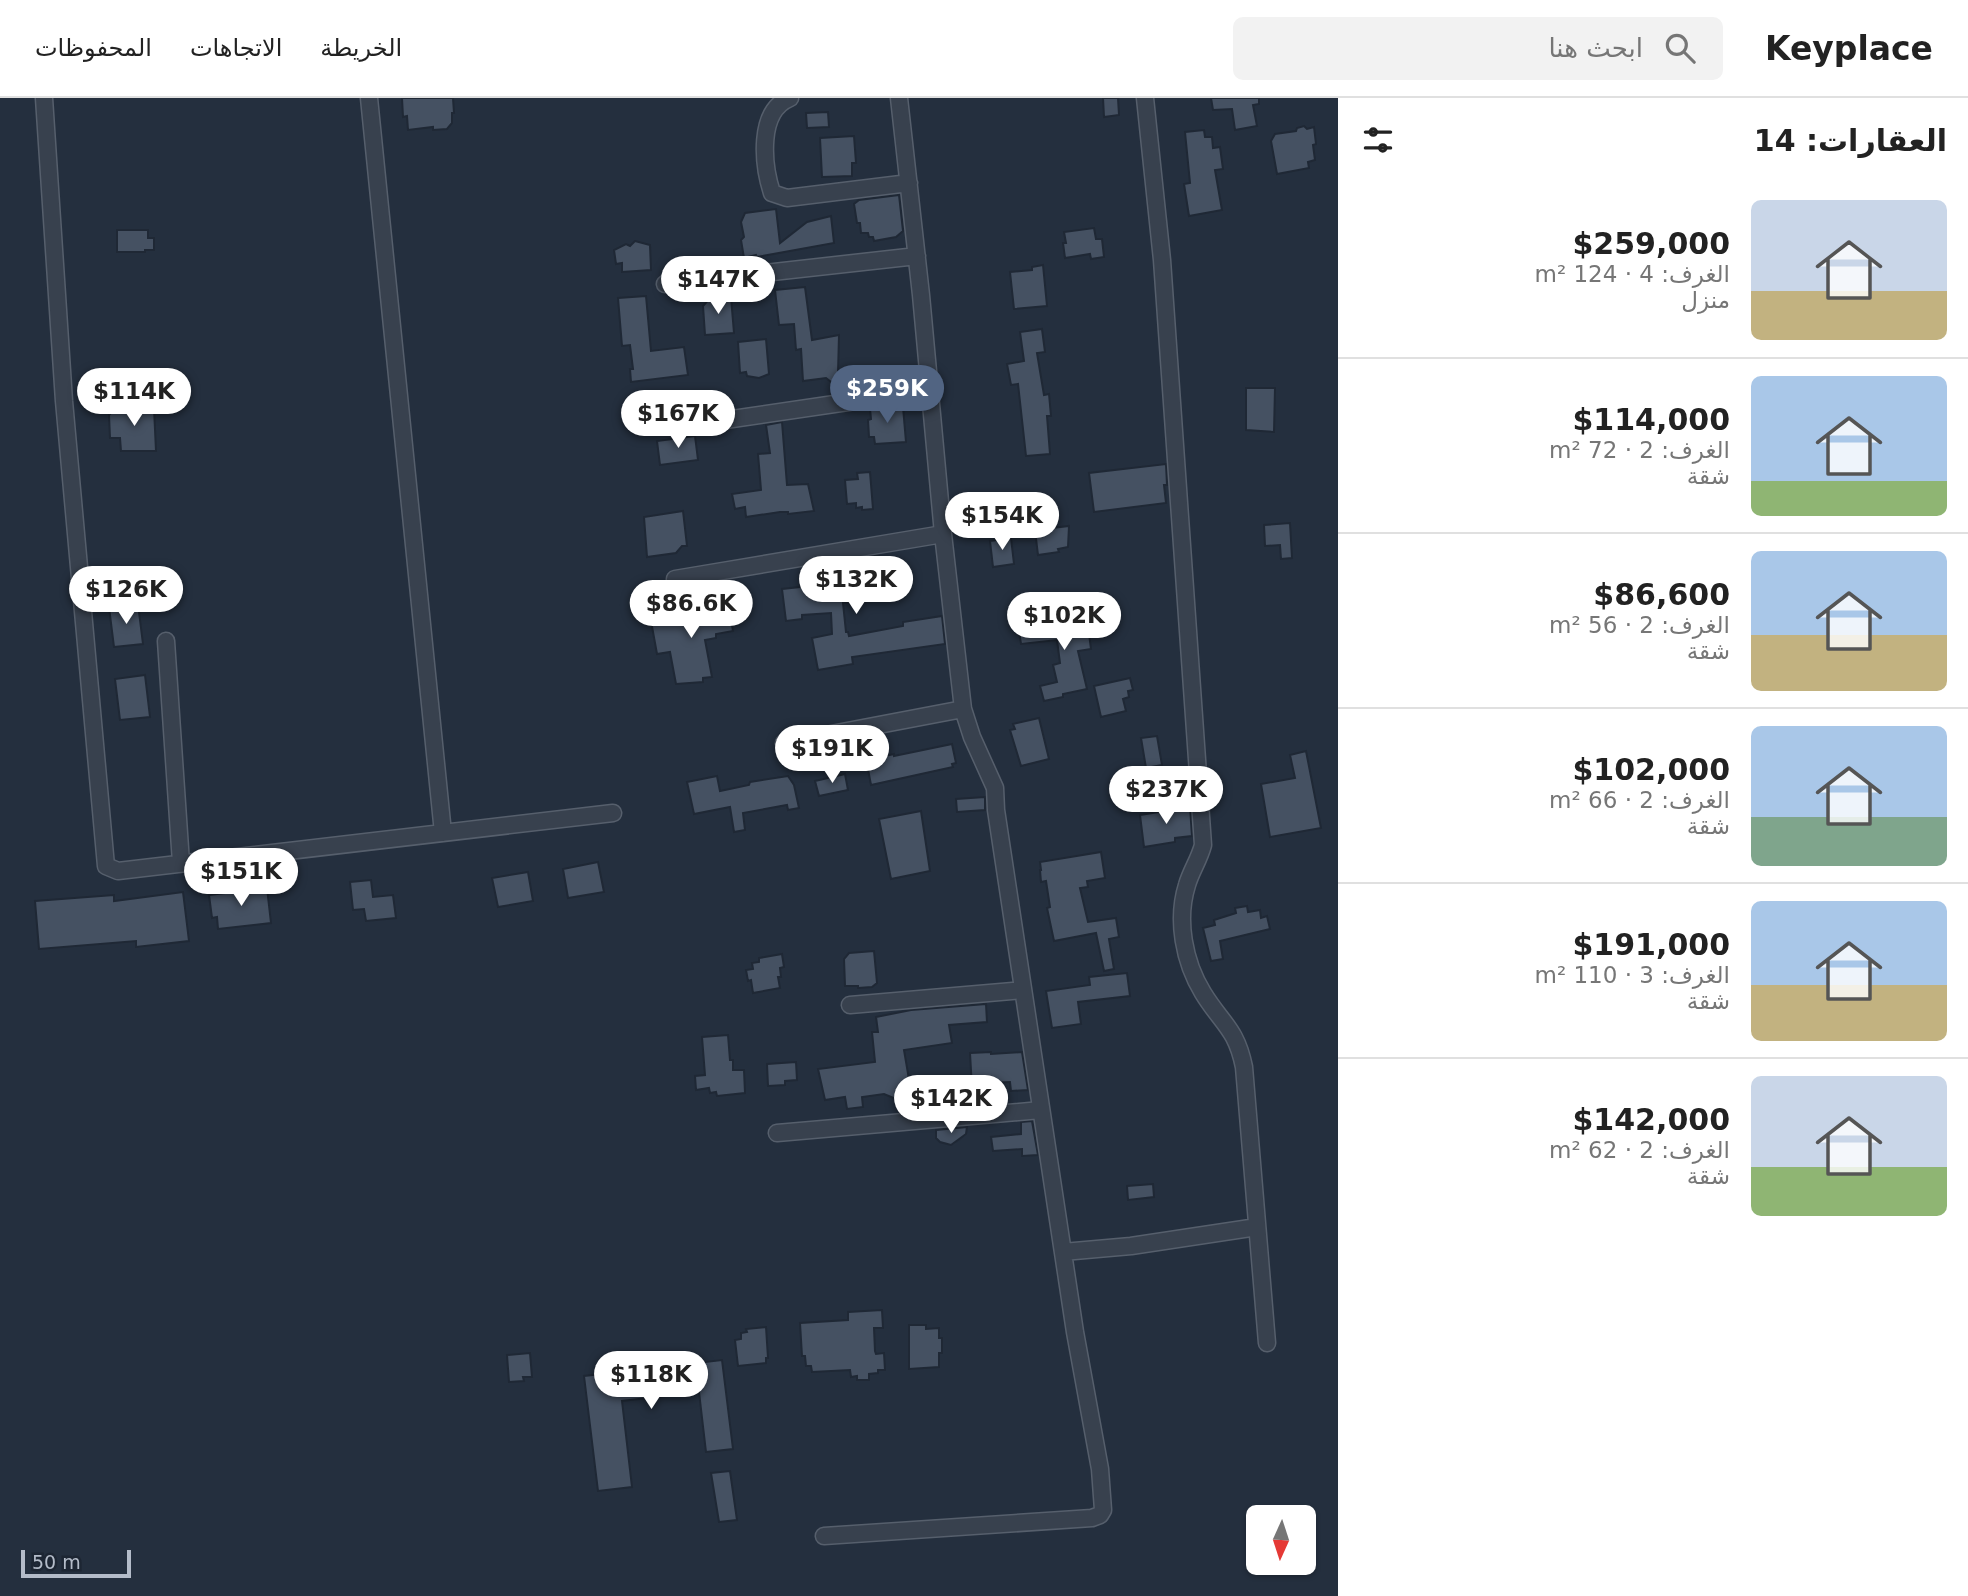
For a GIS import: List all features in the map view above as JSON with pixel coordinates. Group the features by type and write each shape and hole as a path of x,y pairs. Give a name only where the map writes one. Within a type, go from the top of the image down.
{"street":[{"path":"44,98 64,401 106,866 118,871 613,813"},
{"path":"369,98 443,833"},
{"path":"790,98 781,102 774,111 765,137 764,150 772,192 787,198 909,183"},
{"path":"824,1536 1092,1518 1100,1515 1103,1510 1102,1482 1041,1110 996,810 995,788 972,737 964,709 943,534 899,98"},
{"path":"1145,98 1162,260 1203,845 1198,863 1187,882 1182,908 1182,932 1190,963 1203,992 1233,1032 1240,1050 1267,1343"},
{"path":"665,284 917,256"},
{"path":"698,424 930,390"},
{"path":"675,579 943,534"},
{"path":"166,641 181,863"},
{"path":"784,743 964,709"},
{"path":"850,1005 1023,990"},
{"path":"777,1133 1041,1110"},
{"path":"1063,1252 1131,1246 1257,1227"}],"building":[{"path":"402,98 453,98 452,123 447,129 433,130 433,127 408,130 407,116 403,117"},
{"path":"1103,98 1118,98 1119,115 1104,117"},
{"path":"1211,98 1259,98 1259,104 1253,105 1257,126 1235,130 1232,109 1213,110"},
{"path":"828,112 829,127 807,128 806,113"},
{"path":"1304,126 1307,129 1314,127 1315,160 1308,162 1309,168 1277,174 1271,141 1275,134 1296,131"},
{"path":"1204,130 1205,137 1212,137 1213,148 1220,147 1223,169 1215,170 1222,210 1189,216 1184,184 1190,183 1185,132"},
{"path":"854,136 856,163 852,163 852,176 822,177 820,138"},
{"path":"899,195 903,231 896,237 874,241 868,233 861,233 854,204 859,200"},
{"path":"776,209 780,243 807,222 831,216 834,243 744,258 741,222 745,213"},
{"path":"1094,228 1096,239 1102,239 1104,257 1091,259 1090,254 1065,258 1064,232"},
{"path":"117,230 148,230 148,238 154,238 154,250 117,252"},
{"path":"635,241 650,245 651,270 622,272 622,263 616,264 614,250 626,244 630,246"},
{"path":"1043,265 1047,306 1014,309 1010,272 1032,270 1032,267"},
{"path":"805,287 812,340 839,335 838,374 848,391 844,392 826,378 803,381 801,349 796,350 794,324 779,325 775,290"},
{"path":"646,296 651,351 684,347 688,375 631,382 630,369 633,369 630,345 622,346 618,298"},
{"path":"731,297 734,333 705,335 703,306 710,298"},
{"path":"1042,329 1045,352 1037,353 1044,395 1049,394 1051,416 1047,416 1050,454 1026,456 1018,384 1011,385 1007,364 1024,361 1020,332"},
{"path":"766,339 769,374 759,378 747,376 746,372 740,373 738,342"},
{"path":"1246,388 1275,388 1274,432 1246,430"},
{"path":"897,405 897,408 903,407 906,442 875,444 874,437 869,437 870,409"},
{"path":"117,407 154,408 156,451 121,451 120,438 110,438 109,415"},
{"path":"782,422 787,485 808,484 814,511 746,517 745,507 735,509 732,494 761,490 758,454 770,453 766,425"},
{"path":"695,436 698,460 660,465 657,441"},
{"path":"1166,464 1166,503 1094,512 1089,473"},
{"path":"870,472 873,509 862,510 862,507 856,508 856,503 847,504 845,480 858,479 857,473"},
{"path":"683,511 687,546 682,546 676,553 647,557 644,517"},
{"path":"1290,523 1292,558 1281,559 1280,545 1265,546 1264,525"},
{"path":"1069,526 1068,547 1058,549 1059,552 1038,555 1035,530"},
{"path":"1011,538 1014,564 993,567 990,541"},
{"path":"879,555 885,599 843,603 846,632 849,636 903,626 903,622 942,616 945,644 852,657 853,664 818,670 812,638 832,634 831,613 802,615 802,619 786,621 782,589 818,585 817,579 821,579 821,576 852,573 851,560"},
{"path":"728,602 733,631 716,634 716,638 705,640 712,677 703,678 703,682 676,684 670,652 657,654 651,621 690,613 689,607"},
{"path":"138,604 143,644 114,647 109,607"},
{"path":"1086,610 1091,649 1078,651 1087,689 1044,701 1040,686 1057,682 1053,665 1060,663 1057,640 1021,644 1019,631 1055,627 1053,615"},
{"path":"145,675 150,717 120,720 115,679"},
{"path":"1130,678 1133,690 1128,691 1129,697 1123,699 1126,711 1101,717 1094,686"},
{"path":"1039,718 1049,759 1021,766 1010,730 1015,729 1013,724"},
{"path":"1157,736 1162,765 1146,768 1141,738"},
{"path":"952,744 956,763 952,764 953,767 871,785 867,764 877,762 876,758"},
{"path":"1306,751 1321,828 1270,837 1261,784 1295,778 1290,755"},
{"path":"845,774 848,790 819,796 815,781"},
{"path":"717,776 720,791 749,785 750,782 788,776 794,785 799,808 788,810 787,805 743,813 745,830 734,832 730,807 694,814 687,782"},
{"path":"985,797 985,810 957,812 956,799"},
{"path":"1190,807 1192,836 1144,847 1140,815"},
{"path":"921,811 930,871 891,879 879,819"},
{"path":"1101,852 1105,878 1087,881 1088,887 1080,888 1088,922 1116,918 1119,937 1109,939 1114,969 1104,971 1096,933 1054,941 1047,908 1050,907 1046,881 1041,882 1040,870 1040,862"},
{"path":"598,862 604,892 568,898 563,869"},
{"path":"528,872 533,901 498,907 492,878"},
{"path":"371,880 373,897 393,895 396,918 366,921 364,909 353,910 350,882"},
{"path":"267,888 271,923 218,929 217,917 212,918 209,895"},
{"path":"183,892 189,941 136,947 136,941 39,949 35,901 114,895 114,901"},
{"path":"1247,906 1248,912 1260,910 1261,918 1267,916 1270,929 1220,941 1223,959 1211,961 1203,928 1215,925 1214,920 1236,913 1235,908"},
{"path":"874,951 877,983 872,987 845,986 844,959 849,953"},
{"path":"782,954 784,967 780,968 781,977 778,977 780,988 753,993 746,970 753,969 752,963 759,962 759,958"},
{"path":"1127,973 1130,996 1078,1002 1081,1024 1052,1028 1046,991 1090,985 1089,977"},
{"path":"986,1004 987,1022 949,1025 952,1043 904,1050 911,1091 904,1092 896,1099 884,1094 862,1097 863,1107 847,1109 845,1097 825,1100 818,1069 875,1062 872,1032 878,1032 876,1017 911,1010"},
{"path":"728,1035 733,1070 744,1070 745,1093 717,1096 716,1092 710,1093 709,1088 696,1090 695,1076 705,1075 702,1037"},
{"path":"1022,1052 1028,1090 1011,1091 1010,1082 988,1083 988,1087 972,1088 970,1053"},
{"path":"796,1062 797,1080 785,1081 785,1085 768,1086 767,1064"},
{"path":"1032,1121 1038,1155 1022,1156 1022,1149 993,1151 991,1137 1021,1134 1021,1122"},
{"path":"967,1127 966,1134 951,1145 936,1138 936,1130"},
{"path":"1153,1184 1154,1197 1128,1200 1127,1186"},
{"path":"882,1310 883,1328 874,1328 875,1351 876,1354 884,1353 885,1370 869,1374 869,1380 857,1380 857,1376 851,1377 850,1370 812,1372 811,1366 806,1366 805,1356 802,1356 800,1323 848,1320 848,1312"},
{"path":"909,1325 926,1325 926,1329 939,1328 942,1353 939,1353 939,1367 909,1369"},
{"path":"766,1327 766,1363 738,1366 735,1340 741,1339 741,1333 747,1332 746,1329"},
{"path":"530,1353 532,1377 523,1377 524,1381 509,1382 507,1355"},
{"path":"722,1360 733,1449 706,1452 699,1392 622,1401 632,1487 598,1491 584,1376"},
{"path":"730,1471 737,1520 719,1522 711,1473"}]}
